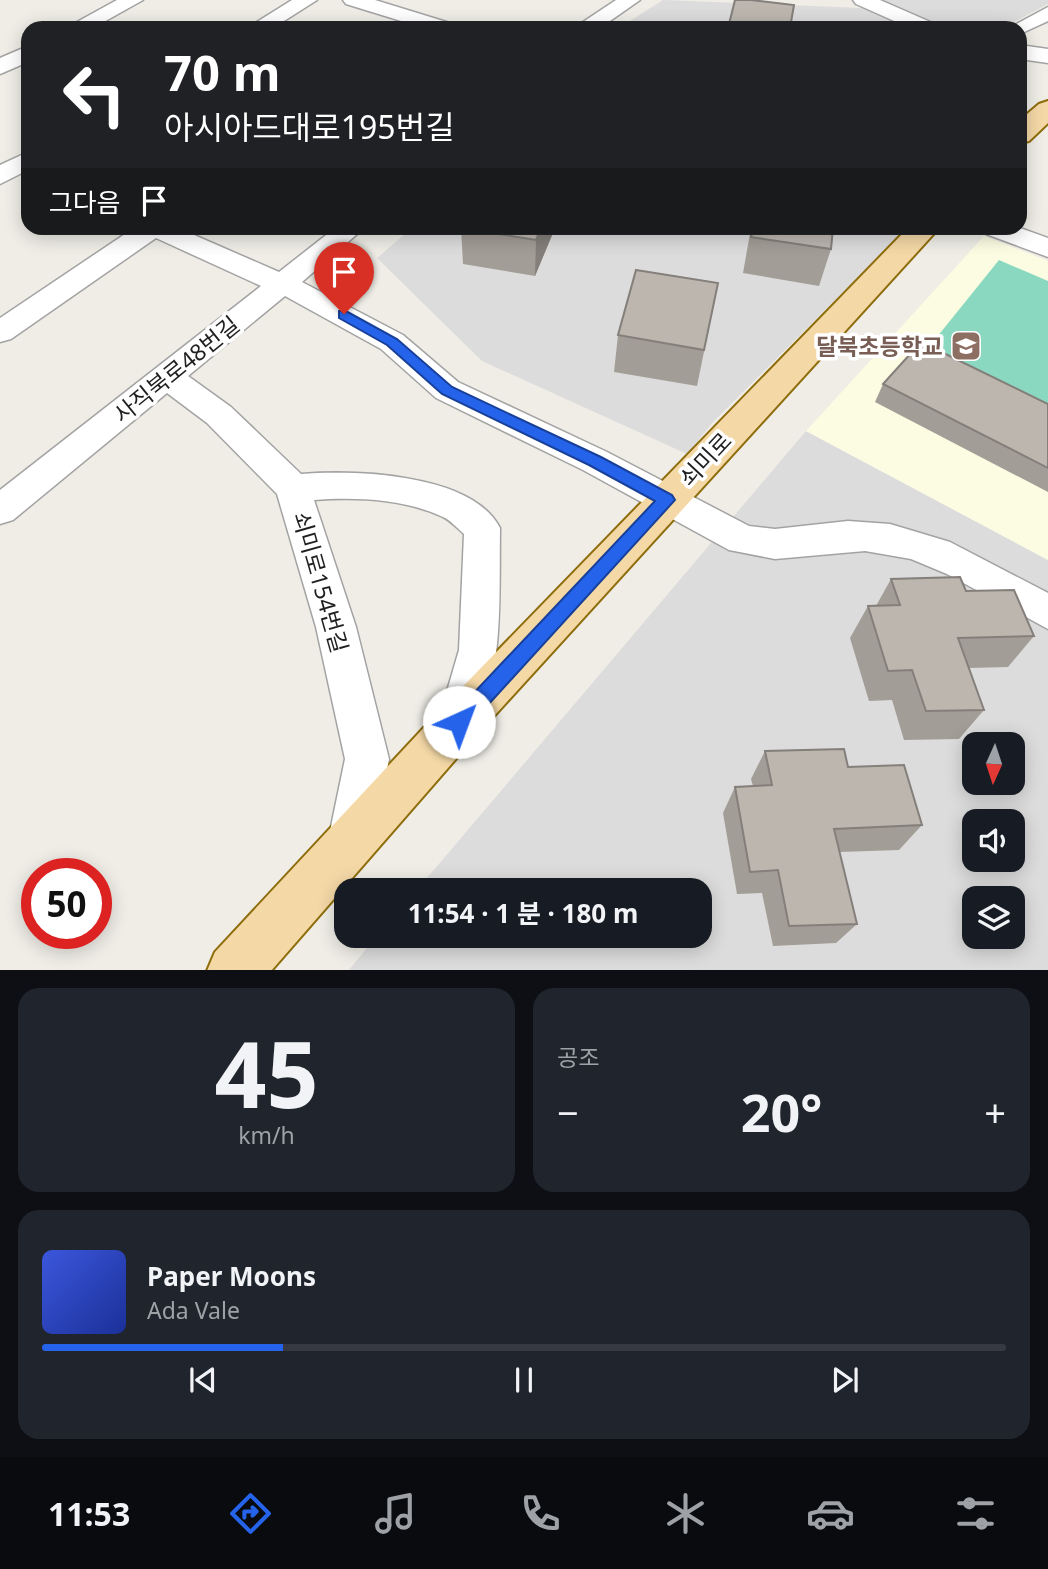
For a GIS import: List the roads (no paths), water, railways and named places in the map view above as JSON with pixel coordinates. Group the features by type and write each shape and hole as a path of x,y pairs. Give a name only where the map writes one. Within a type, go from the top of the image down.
{"main road":[{"path":"1027,128 1048,109"},
{"name":"쇠미로","path":"235,970 459,722 918,235"}],"street":[{"path":"91,21 133,0"},
{"path":"270,21 307,0"},
{"path":"353,0 421,21"},
{"path":"596,21 631,0"},
{"path":"863,0 912,21"},
{"path":"1027,24 1048,13"},
{"path":"1027,53 1048,57"},
{"path":"0,67 21,56"},
{"path":"0,332 144,235"},
{"path":"170,235 320,301 392,342 447,390 595,461 742,539 768,546 865,536 925,546 1048,612"},
{"name":"사직북로48번길","path":"0,510 342,235"},
{"path":"1014,235 1048,248"},
{"name":"쇠미로154번길","path":"167,376 219,415 293,488 337,627 368,759 351,841"},
{"name":"쇠미로","path":"293,488 343,484 396,490 455,506 482,528 479,650 459,722"}],"place":[{"name":"달북초등학교","path":"966,346"}]}
